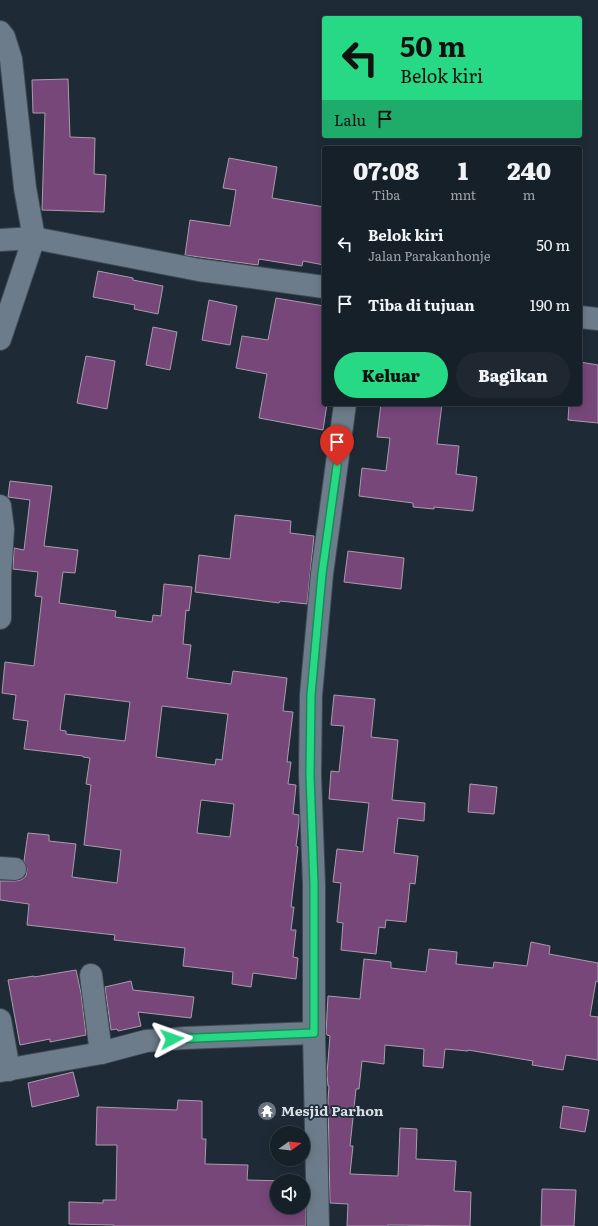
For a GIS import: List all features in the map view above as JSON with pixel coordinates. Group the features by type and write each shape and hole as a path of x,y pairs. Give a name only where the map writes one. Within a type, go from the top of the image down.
{"street":[{"path":"0,32 4,38 11,59 25,188 34,238 0,339"},
{"path":"0,240 34,238 199,270 322,287"},
{"path":"582,317 598,319"},
{"path":"318,1226 314,1033 314,885 310,775 311,695 322,574 345,406"},
{"path":"0,506 3,529 0,618"},
{"path":"91,974 101,1053"},
{"path":"0,1020 4,1070 101,1053 146,1041 314,1033"}],"building":[{"path":"68,79 70,137 95,138 94,174 106,175 104,212 42,210 45,113 33,113 32,80"},
{"path":"229,158 277,167 272,198 322,207 322,265 303,261 302,266 259,259 258,265 185,255 190,220 230,226 236,190 223,188"},
{"path":"98,271 163,286 158,314 134,309 135,305 93,297"},
{"path":"276,298 322,306 322,406 327,406 323,430 259,418 267,374 236,368 242,336 268,340"},
{"path":"209,300 237,306 230,345 202,340"},
{"path":"153,327 177,332 170,370 146,365"},
{"path":"86,356 115,361 107,409 77,403"},
{"path":"582,362 598,365 598,423 568,420 569,406 582,406"},
{"path":"381,406 442,406 437,444 459,446 456,474 477,477 473,511 434,507 434,509 413,507 413,503 359,496 362,468 386,471 390,438 377,437"},
{"path":"10,481 52,486 44,546 78,550 75,573 63,572 59,603 116,611 115,617 152,622 153,615 161,616 164,584 192,587 189,611 186,610 183,644 191,645 187,678 231,684 233,671 287,678 283,711 293,712 287,762 291,762 288,784 296,785 293,814 299,815 296,846 298,847 291,907 294,907 291,930 296,930 293,957 298,958 296,979 253,973 251,987 232,984 233,972 183,966 185,948 114,940 115,935 27,925 29,904 0,900 0,881 21,880 26,876 27,869 24,861 28,833 49,835 49,841 76,844 72,877 117,883 121,850 84,845 91,785 86,784 90,758 24,749 28,721 13,719 16,695 2,693 5,662 34,666 42,597 35,596 38,572 13,569 14,548 24,550 30,500 8,497","holes":["65,694 130,702 125,741 66,734 66,731 60,730","162,706 228,714 222,760 216,759 215,765 156,757","201,800 234,804 230,837 197,833"]},
{"path":"235,515 291,521 290,533 314,536 307,604 280,601 279,603 195,592 199,555 230,559"},
{"path":"348,551 404,558 401,589 344,582"},
{"path":"334,695 375,699 371,737 398,740 392,800 425,803 424,821 398,818 394,853 418,856 415,884 410,883 406,922 386,920 385,928 379,927 376,954 341,950 343,923 337,922 341,883 333,882 337,849 363,852 369,803 329,799 331,771 339,772 344,726 331,725"},
{"path":"470,784 497,787 494,814 468,812"},
{"path":"531,942 550,946 549,954 598,963 598,982 596,981 590,1016 598,1017 598,1060 566,1055 563,1070 532,1065 533,1061 468,1050 445,1049 443,1068 423,1066 424,1049 385,1045 384,1064 362,1061 359,1089 356,1089 350,1146 353,1146 350,1174 398,1176 400,1128 417,1129 416,1159 456,1161 454,1191 471,1192 470,1226 347,1226 348,1204 330,1203 329,1086 327,1074 330,1036 326,1033 328,996 360,999 364,959 391,962 391,968 426,972 429,949 457,952 456,964 493,968 494,962 527,966"},
{"path":"76,970 81,993 86,1035 50,1042 50,1039 20,1045 8,980"},
{"path":"131,981 133,990 194,997 191,1018 138,1012 141,1026 118,1031 117,1029 111,1030 105,987"},
{"path":"73,1072 79,1096 32,1107 28,1083"},
{"path":"178,1100 202,1101 202,1139 206,1139 205,1164 248,1165 247,1180 270,1181 270,1214 306,1214 306,1226 114,1226 69,1224 69,1202 103,1203 103,1200 116,1200 117,1145 96,1145 97,1107 177,1110"},
{"path":"563,1106 589,1110 585,1132 560,1128"},
{"path":"542,1189 576,1190 574,1226 541,1226"}],"place":[{"name":"Mesjid Parhon","path":"267,1111"}],"route":[{"path":"172,1039 314,1033 314,885 310,775 311,695 322,574 337,466"}]}
